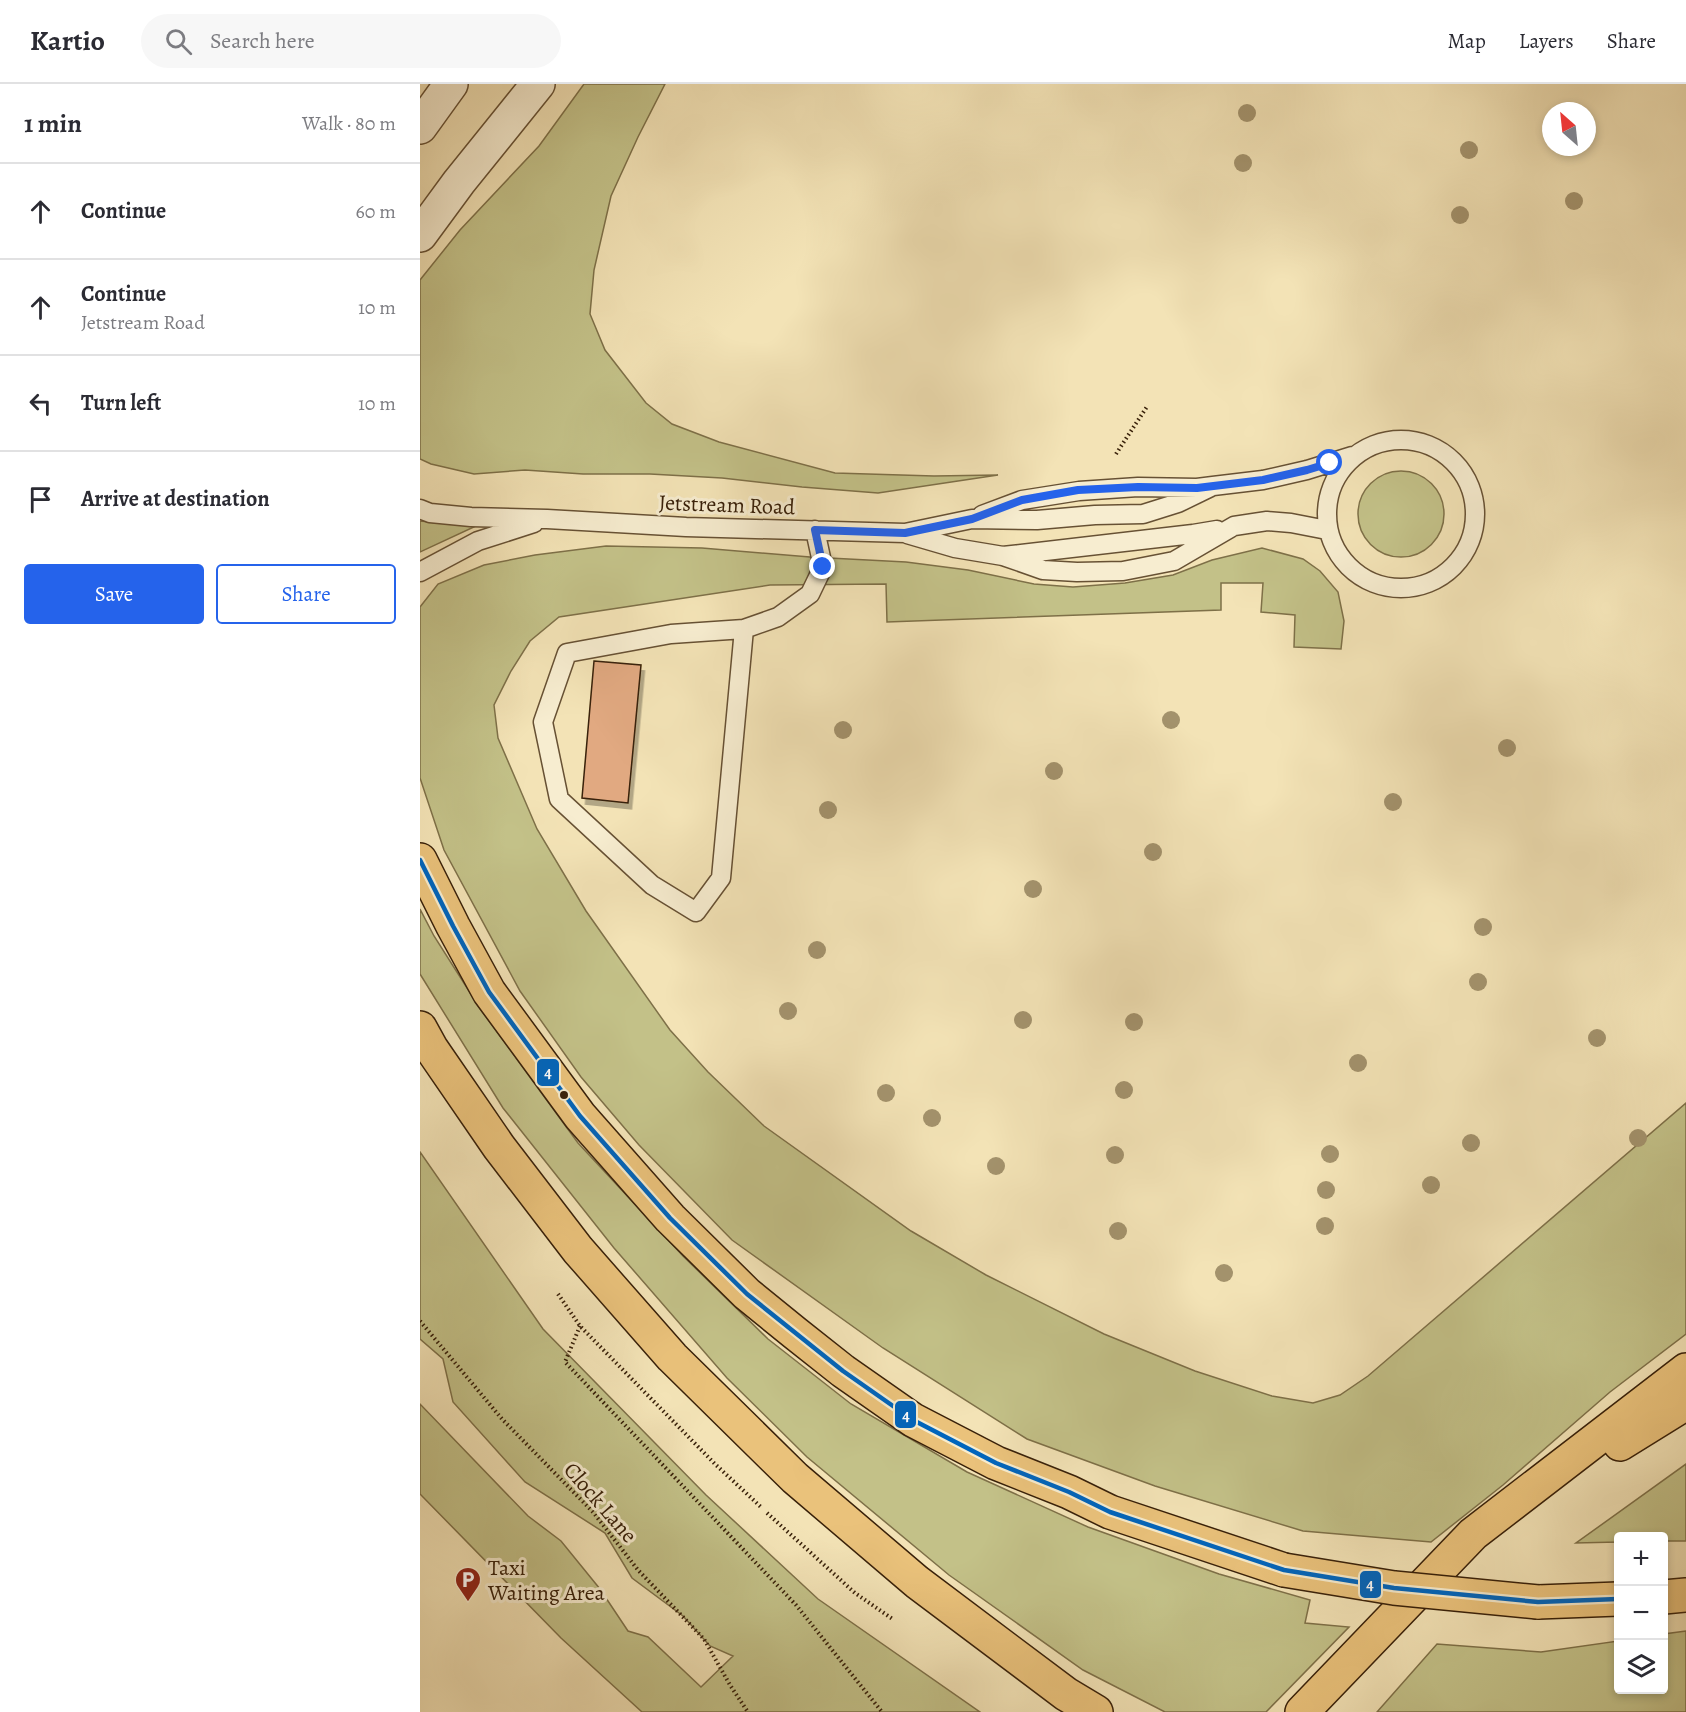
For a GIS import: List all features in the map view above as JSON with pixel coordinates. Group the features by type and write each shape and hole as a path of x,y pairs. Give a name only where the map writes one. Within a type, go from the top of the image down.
{"highway":[{"path":"420,860 489,992 580,1116 670,1218 747,1294 843,1371 913,1420 996,1463 1069,1492 1110,1512 1284,1570 1394,1588 1538,1602 1614,1599"},
{"path":"420,1028 431,1048 499,1147 563,1232 672,1357 795,1478 917,1582 1066,1694 1096,1712"},
{"path":"1302,1712 1473,1534 1686,1370"},
{"path":"1473,1534 1686,1404"},
{"path":"1668,1597 1686,1595"}],"street":[{"path":"420,127 451,84"},
{"path":"420,235 459,182 538,84"}],"lane":[{"path":"905,533 972,519 1022,500 1078,490 1138,487 1197,488 1274,477 1353,456 1376,443 1401,439 1425,443 1447,455 1464,473 1473,495 1475,518 1473,532 1464,554 1451,569 1430,583 1412,588 1384,587 1361,578 1340,558 1327,530 1326,509 1329,492 1342,466 1353,456"},
{"path":"972,519 1037,520 1143,514 1178,503 1213,486"},
{"name":"Jetstream Road","path":"420,509 430,513 471,517 547,519 686,528 905,533"},
{"name":"Jetstream Road","path":"420,572 478,541 547,519"},
{"path":"1003,556 1194,534 1267,521 1327,530"},
{"path":"905,533 955,548 1003,556 1042,570 1077,572 1123,571 1174,561 1234,526"},
{"path":"744,629 721,878 696,912 652,885 560,799 543,722 567,653 671,634 744,629 778,617 810,594 823,567 815,530"}],"path":[{"path":"1114,457 1148,405"},
{"name":"Clock Lane","path":"420,1321 502,1419 593,1512 638,1570 704,1639 748,1712"},
{"path":"580,1326 565,1362 796,1605 882,1712"}],"shaded area":[{"path":"584,84 665,84 611,196 594,270 590,314 605,350 646,403 672,424 719,442 835,473 998,475 878,493 722,478 650,474 583,474 525,470 474,474 431,464 420,459 420,280 460,230 539,146"},
{"path":"1401,471 1425,478 1437,490 1444,514 1437,538 1425,550 1401,557 1377,550 1365,538 1358,514 1365,490 1377,478"},
{"path":"420,521 476,526 420,552"},
{"path":"606,546 702,548 906,562 968,570 1034,584 1073,587 1125,583 1173,575 1212,560 1262,548 1303,559 1320,571 1338,592 1344,621 1341,649 1294,647 1295,615 1261,612 1263,583 1221,583 1221,610 887,622 886,584 770,585 559,617 530,641 511,671 494,705 498,738 537,829 586,911 670,1030 708,1072 764,1126 911,1231 986,1275 1104,1334 1195,1371 1272,1396 1313,1403 1340,1395 1368,1376 1686,1103 1686,1334 1610,1392 1503,1485 1431,1542 1303,1531 1155,1486 1027,1439 883,1348 732,1240 639,1145 581,1077 520,991 444,850 420,778 420,607 438,584 484,565 535,555"},
{"path":"420,909 434,936 481,1010 578,1143 683,1256 768,1339 851,1404 967,1472 1088,1527 1219,1574 1310,1600 1305,1623 1349,1627 1266,1712 1165,1712 1083,1670 949,1575 807,1457 727,1378 614,1248 503,1108 420,974"},
{"path":"420,1152 543,1329 706,1495 818,1599 980,1712 642,1712 561,1638 420,1494 420,1404 528,1516 561,1541 600,1589 628,1631 648,1637 701,1687 733,1656 710,1646 683,1616 632,1578 605,1533 525,1482 453,1402 443,1359 420,1339"},
{"path":"1686,1464 1686,1541 1668,1541 1668,1532 1614,1532 1614,1542 1576,1543"},
{"path":"1686,1631 1686,1712 1377,1712 1437,1644 1541,1652 1614,1642 1614,1694 1668,1694 1668,1633"}],"building":[{"path":"594,661 641,665 628,803 582,798"}],"transit line":[{"name":"4","path":"420,860 489,992 580,1116 670,1218 747,1294 843,1371 913,1420 996,1463 1069,1492 1110,1512 1284,1570 1394,1588 1538,1602 1614,1599"}],"place":[{"name":"Taxi Waiting Area","path":"468,1603"}],"route":[{"path":"823,567 815,530 905,533 972,519 1022,500 1078,490 1138,487 1197,488 1263,480 1330,463"}]}
